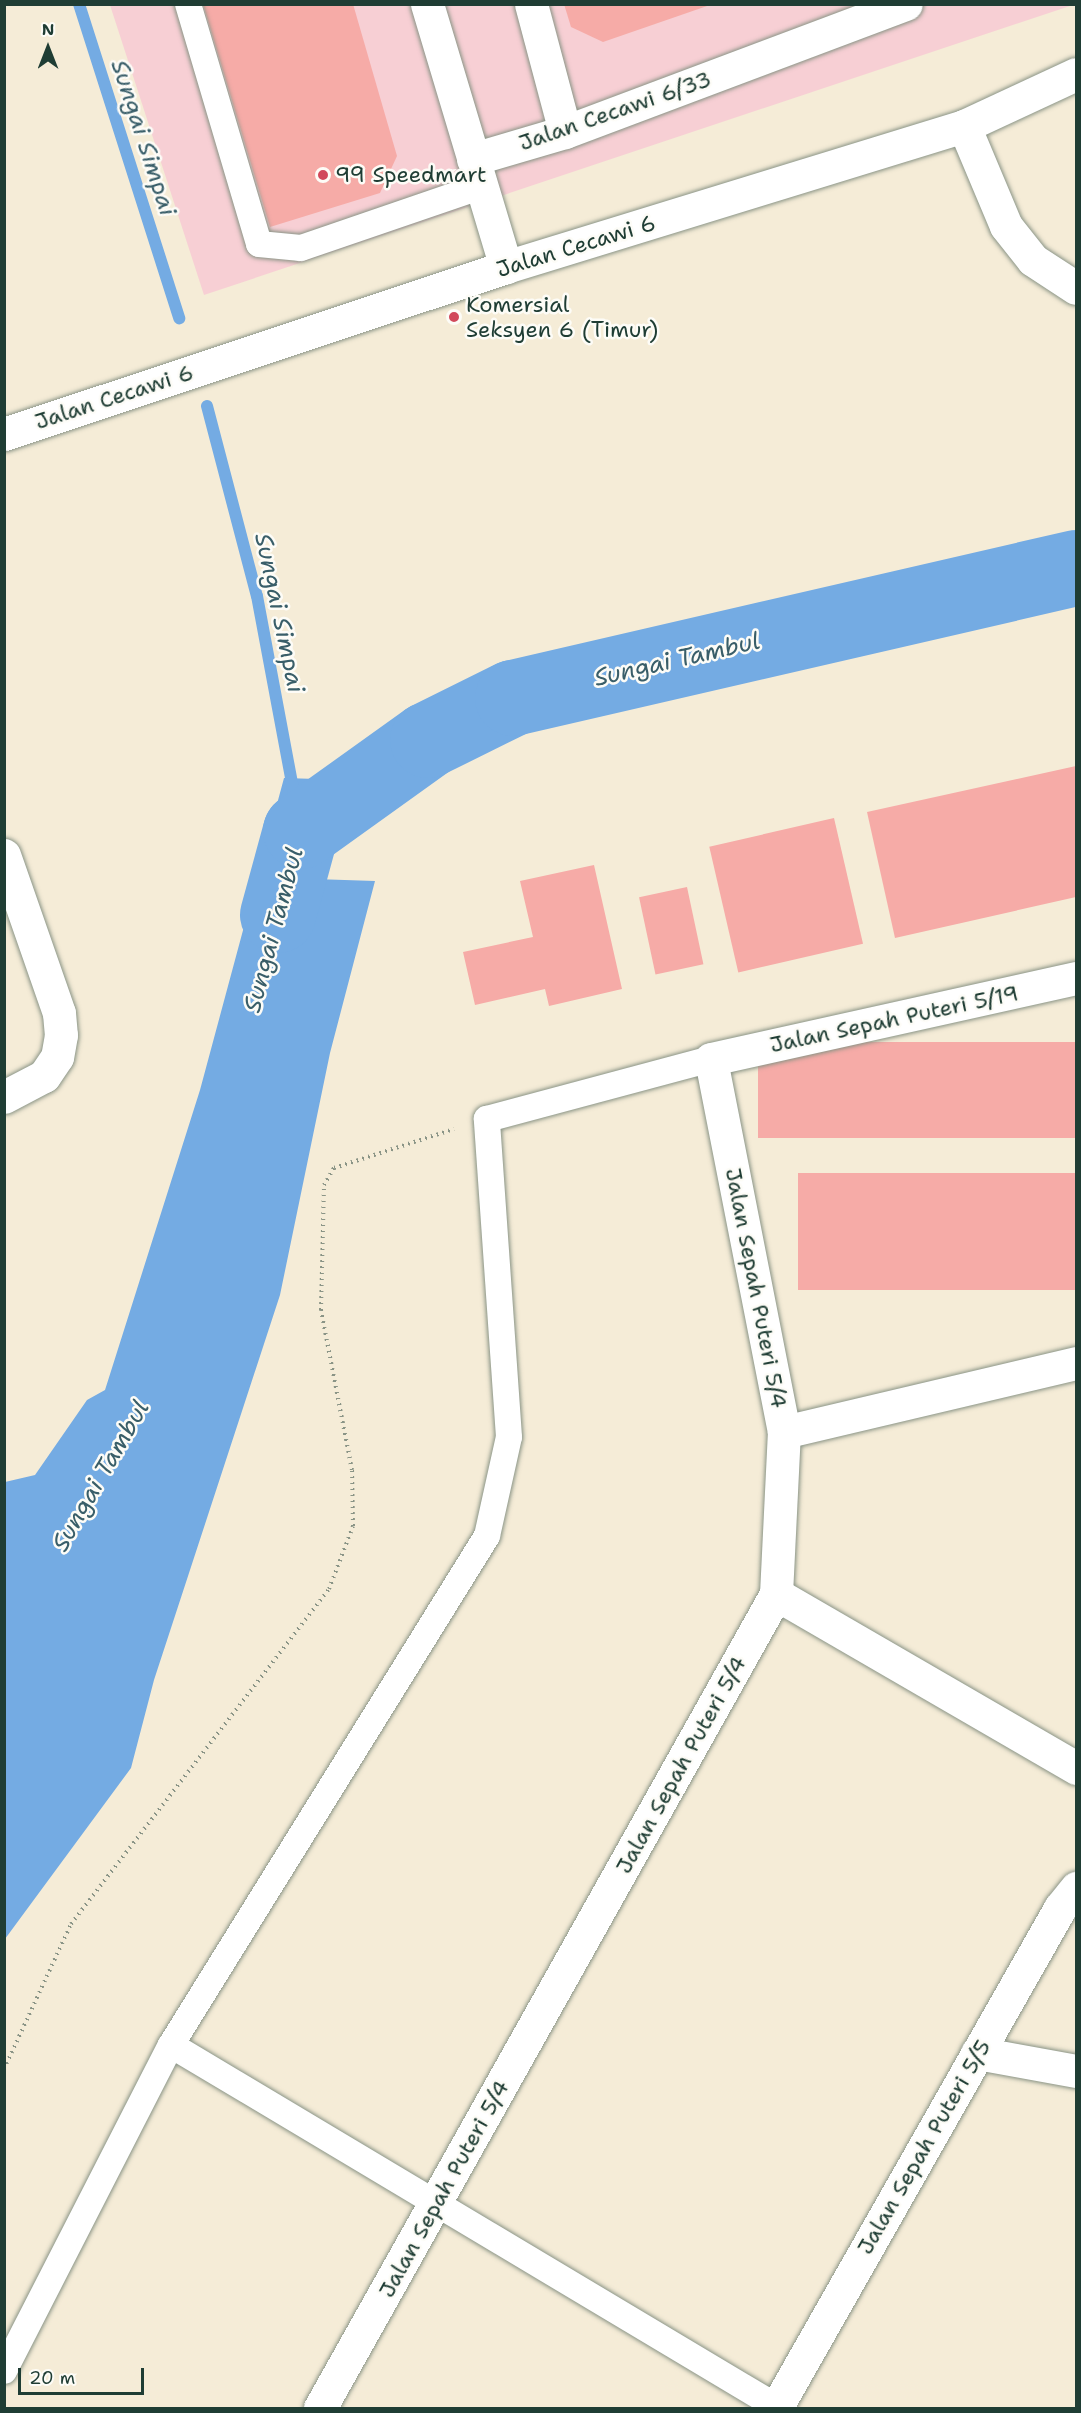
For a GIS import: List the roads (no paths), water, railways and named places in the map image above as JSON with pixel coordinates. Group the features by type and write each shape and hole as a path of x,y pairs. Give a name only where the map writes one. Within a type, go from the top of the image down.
{"street":[{"path":"427,4 506,267"},
{"path":"531,4 566,132"},
{"name":"Jalan Cecawi 6/33","path":"477,173 566,132 906,4"},
{"name":"Jalan Cecawi 6","path":"4,434 506,267 964,126 1077,74"},
{"path":"964,126 1006,226 1033,260 1077,288"},
{"path":"4,855 60,1013 61,1035 57,1057 44,1076 4,1097"},
{"name":"Jalan Sepah Puteri 5/19","path":"711,1059 1077,978"},
{"name":"Jalan Sepah Puteri 5/4","path":"320,2409 776,1594 784,1432 711,1059"},
{"path":"784,1432 1077,1363"},
{"path":"776,1594 1077,1768"},
{"name":"Jalan Sepah Puteri 5/5","path":"777,2408 977,2053 1077,1888"},
{"path":"977,2053 1077,2071"}],"lane":[{"path":"188,4 259,244 301,248 477,173"},
{"path":"4,2371 171,2045 487,1536 509,1437 487,1119 711,1059"},
{"path":"171,2045 777,2408"}],"water":[{"path":"284,778 317,779 314,879 375,881 330,1053 280,1295 154,1680 131,1768 5,1939 5,1482 35,1475 87,1400 105,1390 200,1090"}],"waterway":[{"name":"Sungai Simpai","path":"79,4 179,318"},
{"name":"Sungai Simpai","path":"207,406 257,596 294,794"},
{"name":"Sungai Tambul","path":"278,915 301,831 428,740 513,698 1076,568"}],"place":[{"name":"99 Speedmart","path":"323,175"},
{"name":"Komersial Seksyen 6 (Timur)","path":"454,317"}]}
